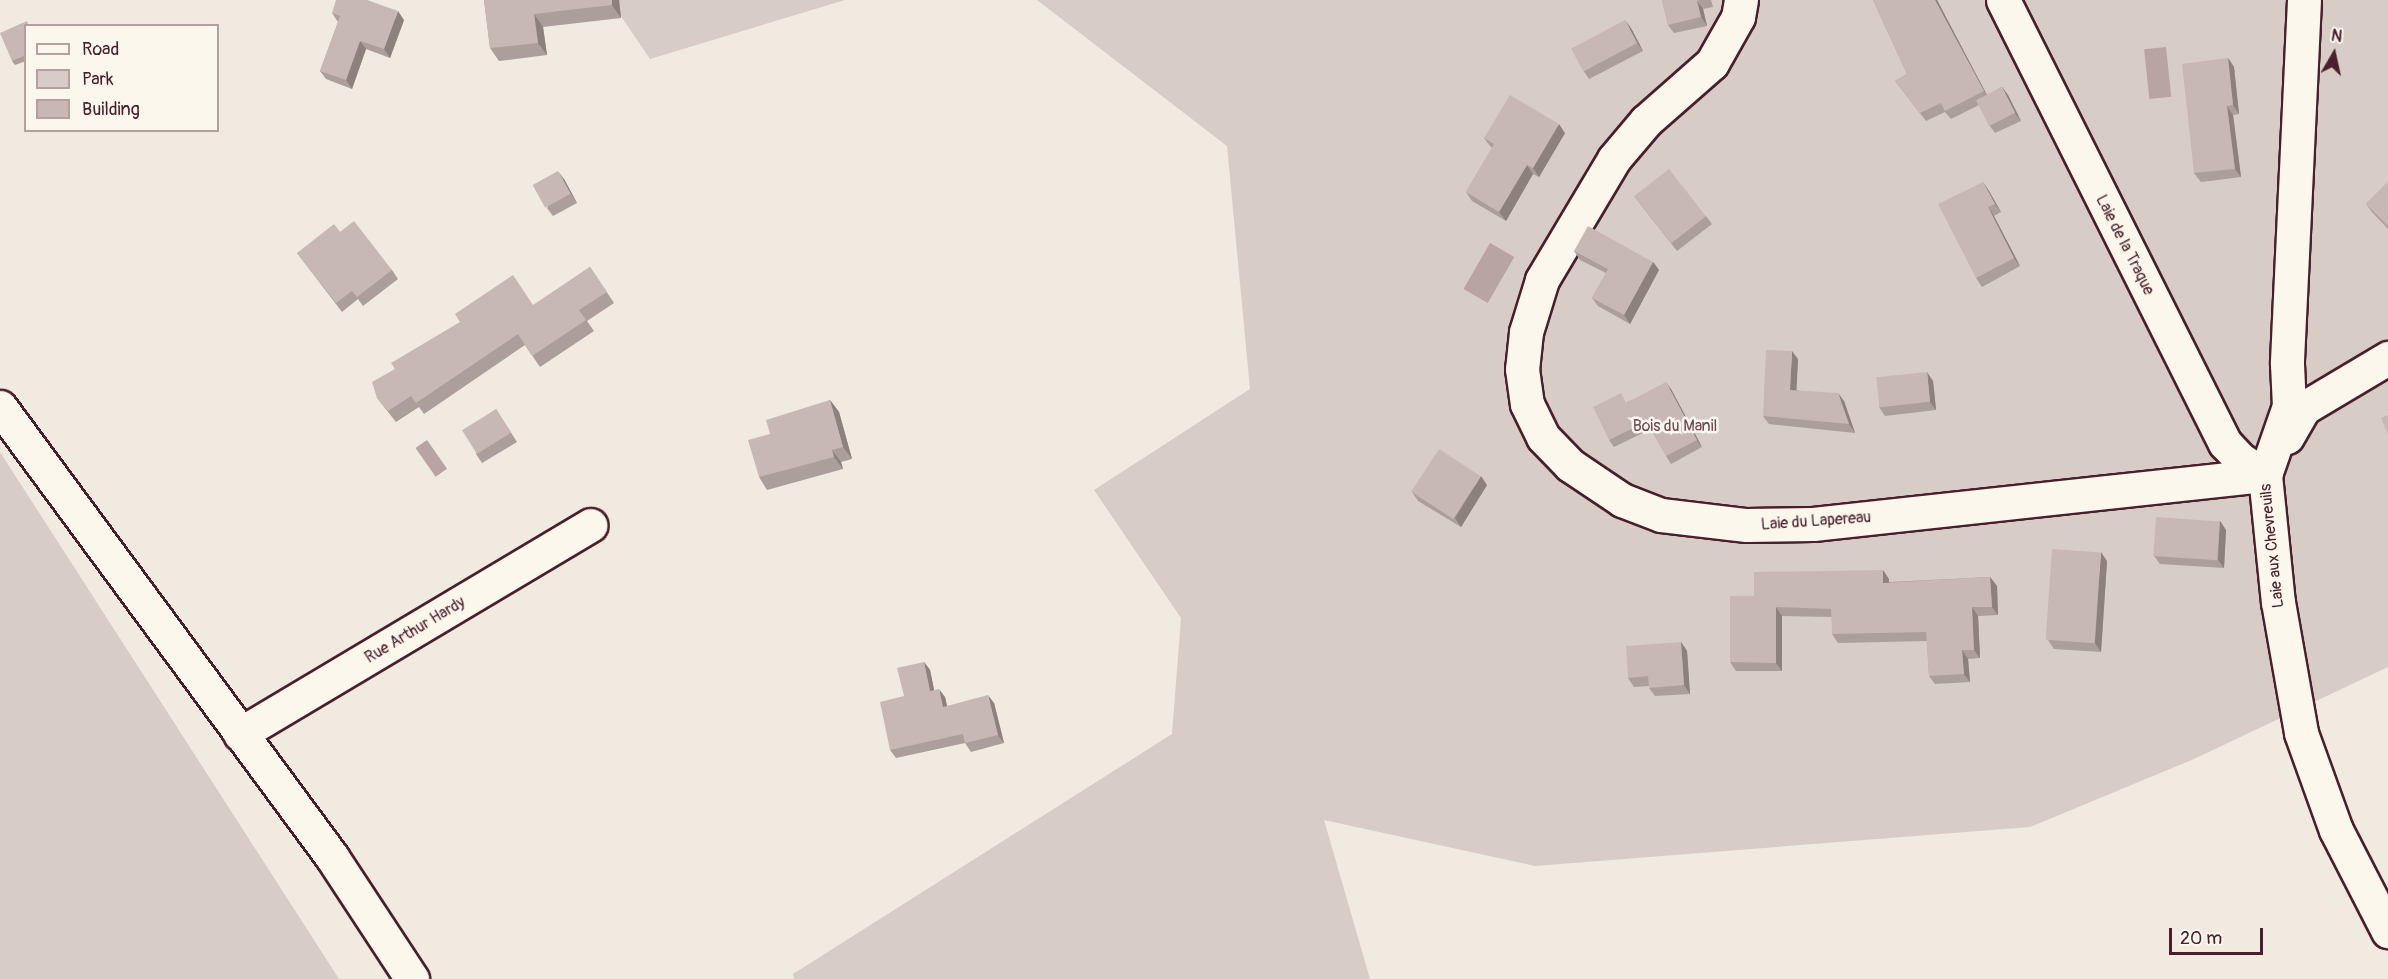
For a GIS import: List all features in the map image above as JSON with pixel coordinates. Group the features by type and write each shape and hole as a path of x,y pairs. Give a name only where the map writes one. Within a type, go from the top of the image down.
{"street":[{"name":"Laie du Lapereau","path":"1741,0 1738,17 1712,63 1646,121 1614,159 1542,280 1526,332 1522,369 1527,404 1543,437 1570,465 1622,500 1661,515 1746,525 1812,524 2265,475"},
{"name":"Laie de la Traque","path":"2003,0 2225,443 2240,459 2265,475"},
{"name":"Laie aux Chevreuils","path":"2304,0 2287,364 2289,406 2265,475 2284,648 2301,733 2336,830 2388,931"},
{"path":"2265,475 2304,408 2388,358"},
{"path":"0,407 332,857 412,979"},
{"name":"Rue Arthur Hardy","path":"240,734 590,525"}],"green space":[{"path":"610,0 845,0 650,59"},
{"name":"Bois du Manil","path":"1037,0 2388,0 2388,667 2194,759 2030,827 1535,866 1324,820 1370,979 794,979 793,974 1172,734 1181,618 1094,490 1250,389 1227,146"},
{"path":"0,452 339,979 0,979"}],"shaded area":[{"path":"2166,47 2171,97 2149,99 2144,49"},
{"path":"1490,243 1514,257 1488,303 1464,289"},
{"path":"427,440 447,469 436,477 416,448"}],"building":[{"path":"336,0 367,0 398,11 384,49 360,41 346,80 320,71 340,16 332,13"},
{"path":"484,0 612,0 612,5 534,14 538,43 490,48"},
{"path":"1662,0 1699,0 1697,1 1701,17 1668,25"},
{"path":"1873,0 1935,0 1984,91 1945,111 1941,103 1920,113 1895,81 1907,74"},
{"path":"1625,20 1637,43 1583,72 1571,49"},
{"path":"27,21 28,24 24,24 24,56 12,61 0,33"},
{"path":"2228,58 2233,105 2227,106 2235,169 2194,173 2182,64"},
{"path":"2002,87 2015,113 1989,126 1976,100"},
{"path":"1510,95 1559,124 1533,168 1527,165 1499,212 1466,192 1494,144 1484,138"},
{"path":"1669,169 1706,216 1671,243 1634,196"},
{"path":"558,171 571,194 545,208 533,185"},
{"path":"1983,182 1995,204 1988,207 2014,258 1976,278 1938,204"},
{"path":"2388,182 2388,226 2366,204"},
{"path":"354,221 392,270 357,297 352,291 336,303 297,253 334,224 340,232"},
{"path":"1588,226 1653,262 1624,315 1592,298 1608,269 1574,251"},
{"path":"590,267 607,292 579,310 586,320 532,356 518,334 416,403 411,396 388,411 377,398 372,382 395,369 391,363 460,322 455,314 513,275 533,305"},
{"path":"1766,350 1792,351 1790,390 1838,393 1849,424 1763,416"},
{"path":"1927,372 1930,402 1879,407 1876,377"},
{"path":"1666,382 1697,440 1666,456 1647,421 1609,440 1593,407 1621,393 1626,403"},
{"path":"830,400 843,447 832,450 834,457 759,477 748,440 770,434 766,420"},
{"path":"496,409 511,433 477,454 462,430"},
{"path":"2388,415 2388,435 2381,418"},
{"path":"1439,449 1481,476 1453,519 1411,492"},
{"path":"2156,517 2220,521 2217,560 2153,556"},
{"path":"2052,549 2101,552 2095,643 2046,640"},
{"path":"1883,570 1883,583 1990,577 1992,607 1972,607 1974,650 1962,650 1964,674 1929,676 1926,632 1832,634 1831,609 1776,607 1776,663 1730,662 1730,596 1754,596 1754,572"},
{"path":"1681,642 1684,685 1649,688 1648,676 1628,678 1626,646"},
{"path":"924,662 930,691 939,689 943,707 988,695 998,735 965,743 963,734 890,750 880,702 904,696 897,668"}]}
